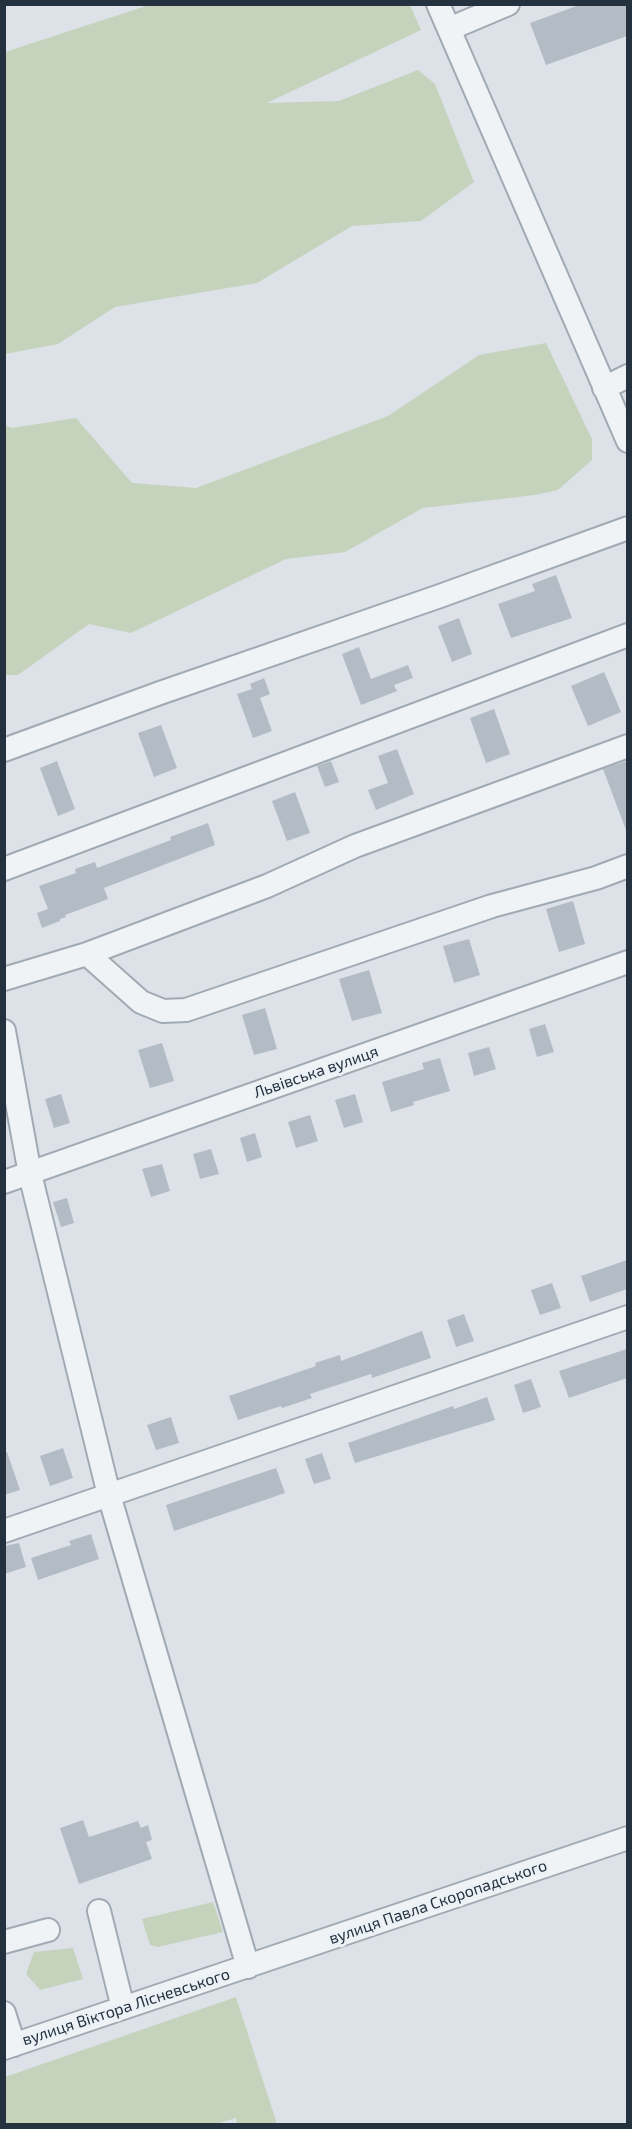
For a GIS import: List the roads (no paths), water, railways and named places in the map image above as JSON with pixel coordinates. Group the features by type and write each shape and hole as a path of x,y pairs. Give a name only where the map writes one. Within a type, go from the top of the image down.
{"street":[{"path":"438,4 627,441"},
{"path":"449,29 508,4"},
{"path":"604,388 627,376"},
{"path":"4,750 627,528"},
{"path":"4,870 627,634"},
{"path":"4,979 87,954 267,886 355,846 627,746"},
{"path":"87,954 141,1002 163,1011 186,1010 492,906 596,878 627,866"},
{"name":"Львівська вулиця","path":"4,1182 627,962"},
{"path":"4,1031 30,1174 109,1495 248,1967"},
{"path":"4,1531 627,1317"},
{"name":"вулиця Павла Скоропадського","path":"248,1967 627,1838"},
{"path":"99,1911 123,2008"},
{"path":"4,1942 48,1930"},
{"name":"вулиця Віктора Лісневського","path":"9,2046 248,1967"},
{"path":"4,2013 9,2046"}]}
